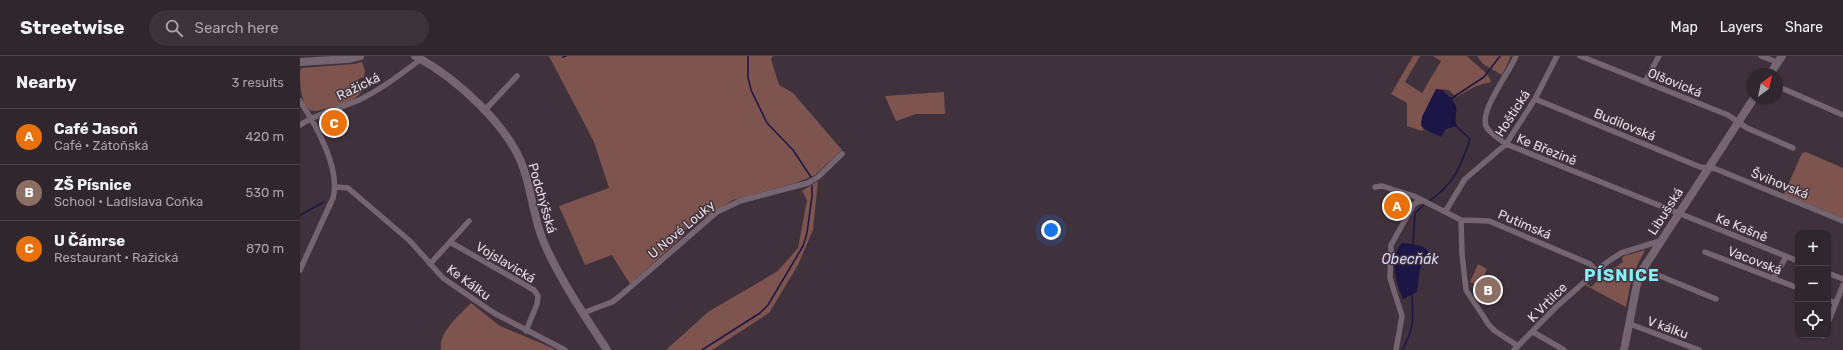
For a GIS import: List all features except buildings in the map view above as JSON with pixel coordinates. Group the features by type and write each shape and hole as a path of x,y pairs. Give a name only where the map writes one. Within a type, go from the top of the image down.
{"street":[{"path":"300,62 348,59 360,56"},
{"name":"Ke Březině","path":"1516,56 1507,75 1491,101 1485,118 1488,129 1506,144 1678,213"},
{"name":"Hoštická","path":"1445,212 1465,179 1506,144 1535,98 1557,56"},
{"name":"Olšovická","path":"1580,56 1728,115 1738,122 1793,148"},
{"path":"1645,82 1659,56"},
{"path":"1761,56 1779,59 1774,68"},
{"name":"Podchýšská","path":"418,58 449,80 484,111 503,132 524,169 543,241 560,276 607,350"},
{"name":"Ražická","path":"300,125 312,118 360,100 389,83 418,58"},
{"path":"484,111 517,76"},
{"path":"1783,89 1843,115"},
{"name":"Budilovská","path":"1535,98 1700,167 1708,168"},
{"path":"300,101 312,118 318,130 335,177 336,187 333,198 300,270"},
{"name":"Libušská","path":"1624,350 1637,284 1643,269 1750,104"},
{"name":"U Nové Louky","path":"583,313 612,302 620,296 717,212 740,201 808,183 818,177 842,154"},
{"name":"Švihovská","path":"1708,168 1716,169 1843,221"},
{"name":"Putimská","path":"1375,187 1382,186 1404,192 1461,220 1489,220 1508,227 1590,264 1596,270"},
{"name":"Ke Kálku","path":"336,187 348,188 410,241 430,264 449,282 494,313 565,350"},
{"path":"1396,350 1403,321 1390,278 1391,245 1414,204 1425,202"},
{"name":"Ke Kašně","path":"1678,213 1795,260"},
{"path":"1461,220 1462,254 1466,290 1494,331 1516,348"},
{"path":"430,264 469,221"},
{"name":"K Vrtilce","path":"1516,348 1556,307 1596,270 1622,253 1660,241"},
{"name":"Vojslavická","path":"450,242 534,290 538,296 537,304 526,331"},
{"name":"Vacovská","path":"1705,252 1795,287"},
{"path":"1773,279 1786,257"},
{"path":"1643,269 1716,299"},
{"path":"1831,274 1843,279"},
{"path":"1831,316 1843,285"},
{"path":"1831,301 1836,303"},
{"name":"V kálku","path":"1630,324 1699,350"},
{"path":"1533,332 1564,350"}],"shaded area":[{"path":"549,56 773,56 771,59 779,85 793,93 842,150 815,175 796,183 733,200 685,230 683,236 630,284 612,255 585,265 559,206 609,188 594,142"},
{"path":"1413,56 1420,56 1405,82 1422,93 1441,61 1433,56 1467,56 1487,74 1491,82 1476,86 1456,97 1449,90 1436,89 1422,117 1421,125 1424,129 1422,131 1407,126 1407,103 1391,94"},
{"path":"1477,56 1511,56 1502,75 1483,64"},
{"path":"362,62 365,71 364,77 358,79 360,86 367,84 356,97 344,103 318,111 310,110 307,107 302,97 300,70 302,68"},
{"path":"944,92 945,114 916,114 896,121 885,96"},
{"path":"1806,152 1843,168 1843,218 1784,194 1802,153"},
{"path":"818,181 813,230 798,265 769,313 712,350 666,350 708,312 778,271 798,248 807,200 802,191"},
{"path":"1645,250 1632,276 1626,307 1585,285 1587,284 1591,287 1600,278 1623,262 1622,258 1624,256"},
{"path":"1478,264 1487,269 1479,286 1470,282"},
{"path":"471,303 500,326 557,350 441,350 441,343 446,330"}],"water":[{"path":"1436,89 1442,90 1451,98 1456,107 1457,126 1446,129 1441,137 1424,129 1421,125 1422,117"},
{"name":"Obecňák","path":"1402,243 1421,246 1429,253 1420,269 1417,292 1403,299 1396,278 1394,263 1395,255"}],"waterway":[{"path":"748,56 748,77 751,90 767,123 793,150 811,177"},
{"path":"1449,100 1484,77 1500,56"},
{"path":"1428,202 1437,196 1450,182 1455,175 1467,149 1470,139 1455,125"},
{"path":"702,350 760,313 768,305 803,246 807,233 812,186"},
{"path":"300,215 324,202"},
{"path":"1413,245 1415,213 1425,204"},
{"path":"1402,350 1412,324 1412,295"}],"place":[{"name":"U Čámrse","path":"334,123"},
{"name":"Café Jasoň","path":"1397,206"},
{"name":"ZŠ Písnice","path":"1488,290"}],"district":[{"name":"PÍSNICE","path":"1622,275"}]}
